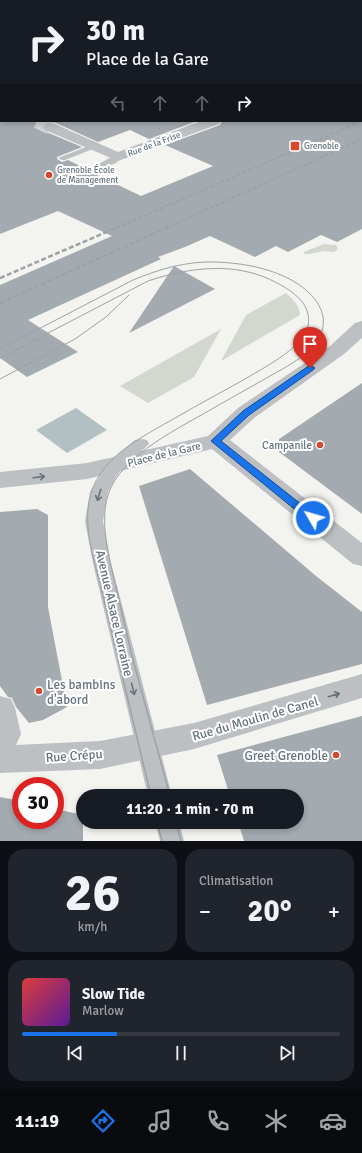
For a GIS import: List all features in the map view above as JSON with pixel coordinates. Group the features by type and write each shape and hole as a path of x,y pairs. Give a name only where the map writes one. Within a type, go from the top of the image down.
{"street":[{"name":"Rue de la Frise","path":"50,127 118,158 211,122"},
{"name":"Place de la Gare","path":"0,480 82,472 216,441 246,413 337,350 362,327"},
{"path":"216,441 362,557"},
{"name":"Avenue Alsace Lorraine","path":"141,444 116,465 99,492 94,521 102,563 158,789"},
{"name":"Rue du Moulin de Canel","path":"147,745 194,736 362,686"},
{"path":"0,708 6,734 0,746"},
{"name":"Rue Crépu","path":"0,760 100,755 147,745"},
{"path":"169,829 172,841"}],"lane":[{"path":"62,158 94,147"},
{"path":"90,171 118,158"}],"shaded area":[{"path":"324,244 336,245 338,249 334,252 324,251 304,254 304,252"},
{"path":"286,293 297,305 300,315 221,361 246,315"},
{"path":"221,329 194,377 148,403 120,386"},
{"path":"76,408 107,430 67,453 36,430"}],"building":[{"path":"0,122 50,122 44,123 42,128 44,131 82,147 57,157 57,159 62,162 68,160 86,169 85,172 89,174 95,174 141,196 213,166 165,145 220,125 222,122 362,122 362,229 337,242 321,235 288,252 276,246 255,257 210,236 158,257 161,259 28,320 78,352 27,377 0,358 0,285 112,236 58,211 0,234"},
{"path":"50,122 194,122 149,139 130,130 98,142 56,123"},
{"path":"174,266 215,289 129,333"},
{"name":"Campanile","path":"362,383 362,514 279,452 279,439"},
{"path":"190,469 316,576 362,612 362,664 207,705 139,486"},
{"path":"37,509 48,515 48,607 67,707 43,720 29,723 16,707 12,698 8,697 0,686 0,512"},
{"path":"362,716 362,841 244,841 240,829 304,829 304,789 228,789 217,755"},
{"path":"0,797 12,799 12,829 64,829 64,811 76,814 76,829 83,829 83,841 0,841"}],"tunnel":[{"path":"39,122 50,127"}],"tram line":[{"path":"0,349 133,280 153,272 184,264 216,262 257,267 273,272 298,284 306,290 319,305 323,324 321,334 315,344 306,353 286,367 154,443 139,454 115,480 108,495 105,530 108,554 116,588"},
{"path":"0,358 148,281 180,272 213,268 246,271 262,276 284,287 303,303 307,311 309,320 306,333 291,349 261,370 149,433 122,450 101,473 93,487 88,513 90,545 101,588"},
{"path":"0,379 75,339 106,317 129,295"},
{"path":"101,587 149,789"},
{"path":"116,587 132,656 168,789"},
{"path":"159,829 162,841"},
{"path":"178,829 181,841"}],"railway":[{"path":"116,228 360,122"},
{"path":"166,228 362,139"},
{"path":"0,278 118,227"},
{"path":"0,303 168,227"}],"place":[{"name":"Grenoble","path":"295,146"},
{"name":"Grenoble École de Management","path":"49,175"},
{"name":"Campanile","path":"320,445"},
{"name":"Les bambins d'abord","path":"39,691"},
{"name":"Greet Grenoble","path":"336,755"}],"route":[{"path":"310,368 246,413 230,426 216,441 313,518"}]}
